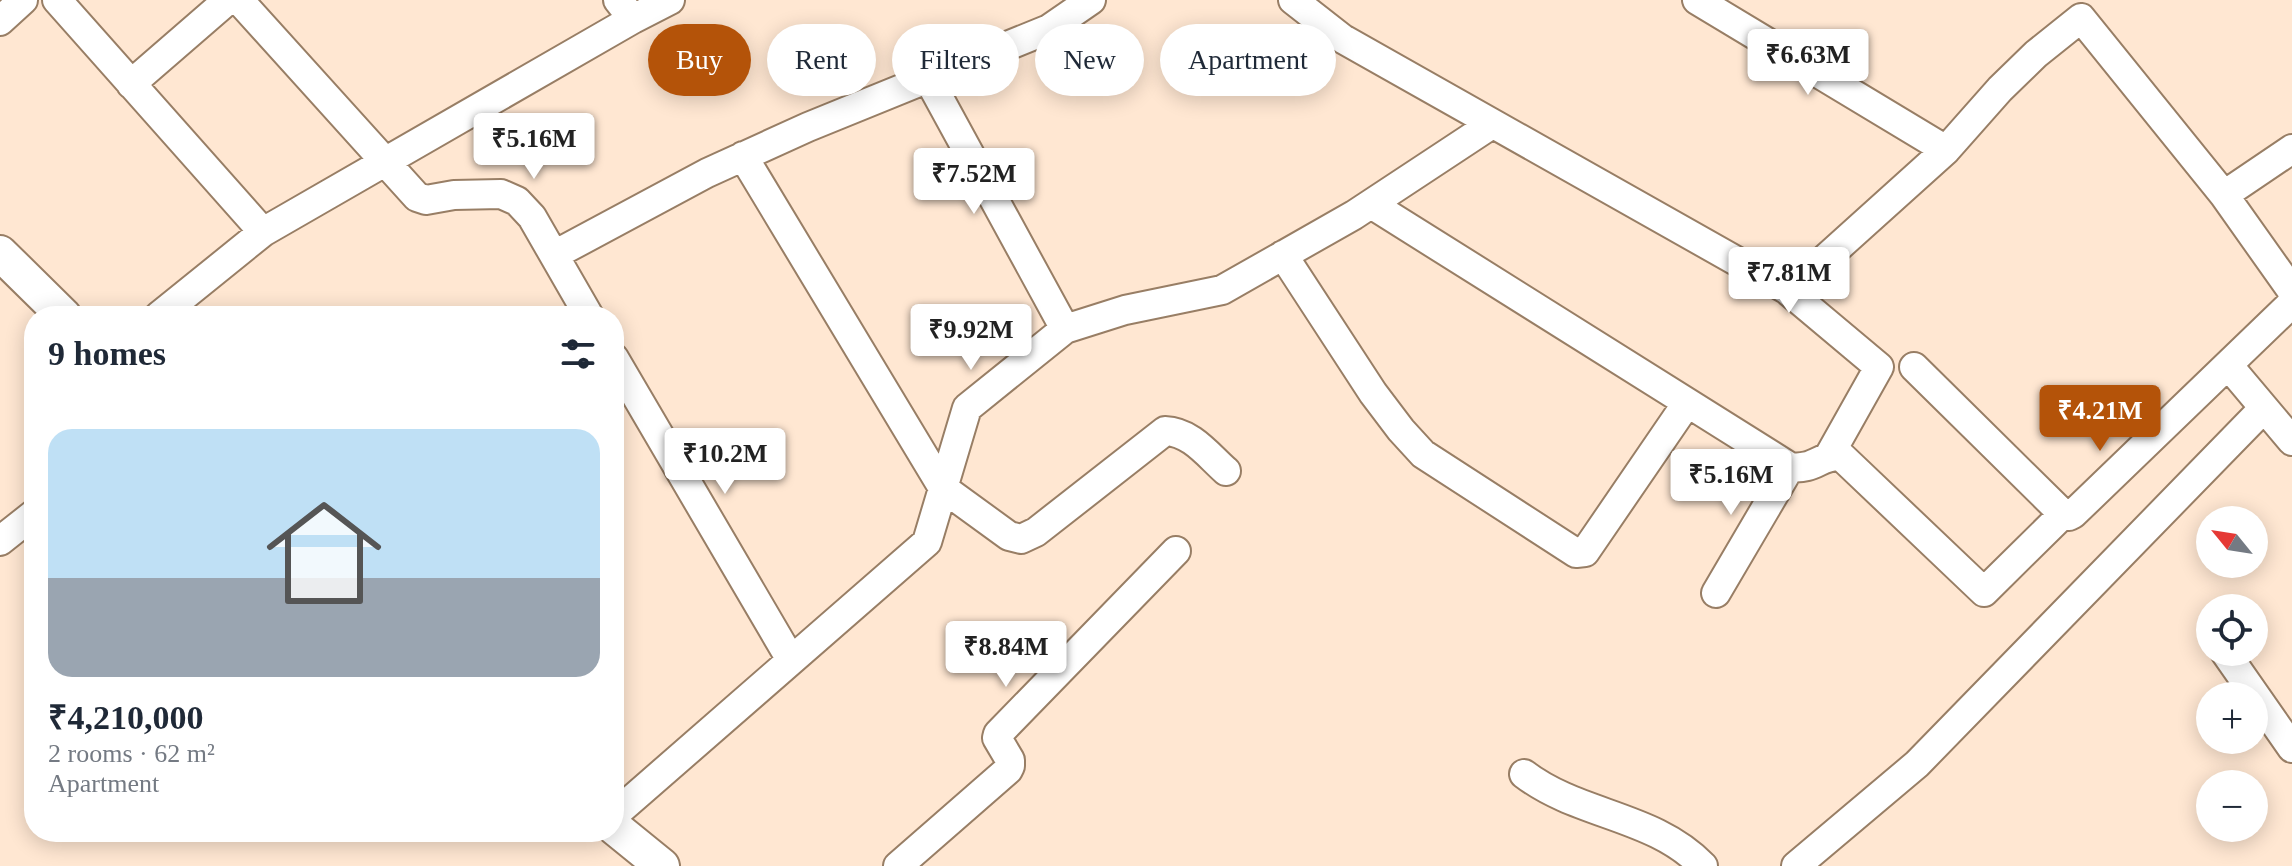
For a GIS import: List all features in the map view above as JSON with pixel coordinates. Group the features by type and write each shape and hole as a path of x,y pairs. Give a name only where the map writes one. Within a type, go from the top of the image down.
{"street":[{"path":"0,21 23,0"},
{"path":"57,0 263,232"},
{"path":"131,84 228,0"},
{"path":"239,0 417,197 426,200 454,195 501,194 517,201 532,217 583,306"},
{"path":"171,306 263,232 386,161 626,10 670,0"},
{"path":"1019,41 1049,29 1091,0"},
{"path":"1293,0 1343,39 1786,289 1879,367 1829,456"},
{"path":"1697,0 1946,150"},
{"path":"1786,289 1795,286 1946,150 2074,9 2224,195 2292,291"},
{"path":"554,255 707,173 892,93"},
{"path":"938,96 1065,329"},
{"path":"624,806 927,542 967,408 1065,329 1125,310 1222,290 1371,204 1492,124"},
{"path":"2224,195 2292,149"},
{"path":"743,156 943,488 1009,536 1021,539 1036,532 1165,431 1178,431 1190,438 1226,471"},
{"path":"1371,204 1790,467 1804,469 1829,456 1841,456 1984,592 2063,514"},
{"path":"0,253 54,306"},
{"path":"1283,255 1373,393 1423,454 1576,553 1585,552 1687,403"},
{"path":"1914,367 2063,514 2069,516 2292,300"},
{"path":"2228,365 2292,441"},
{"path":"624,375 791,660"},
{"path":"1796,866 1917,764 2264,408"},
{"path":"1716,593 1790,467"},
{"path":"0,541 24,522"},
{"path":"898,866 1008,770 1010,760 997,738 998,734 1176,551"},
{"path":"2235,666 2292,748"},
{"path":"1524,774 1542,788 1636,822 1664,836 1689,851 1703,866"},
{"path":"624,835 662,866"}]}
